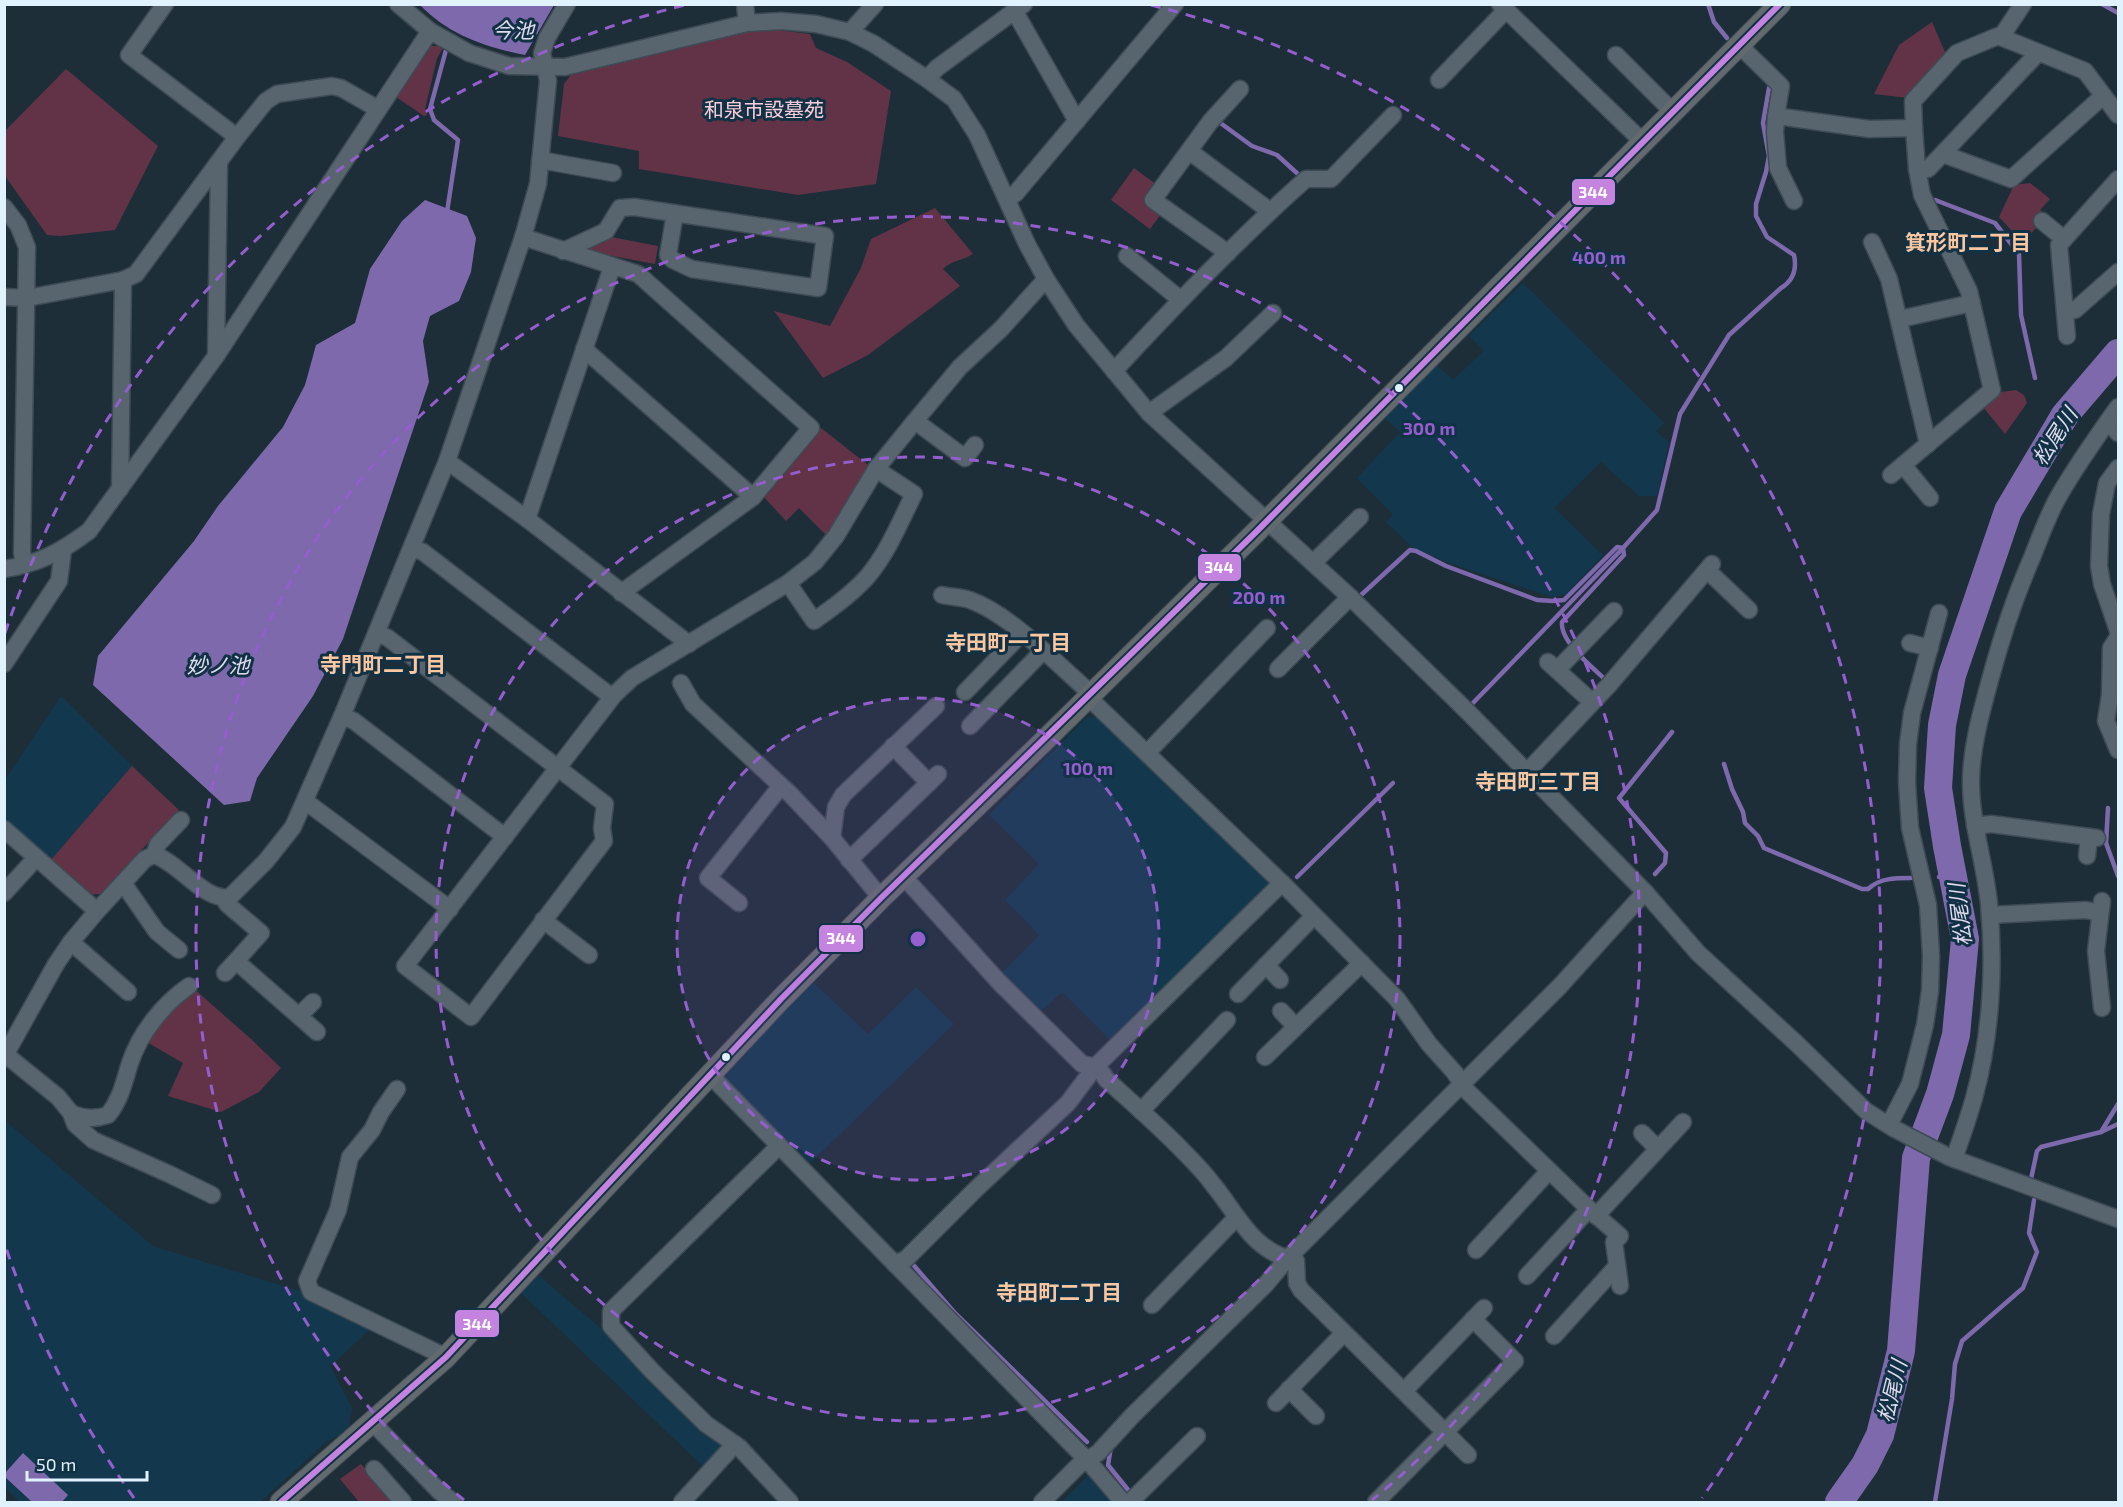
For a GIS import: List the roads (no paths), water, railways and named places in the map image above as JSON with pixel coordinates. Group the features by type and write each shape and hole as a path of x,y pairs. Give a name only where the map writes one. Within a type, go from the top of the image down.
{"main road":[{"path":"281,1503 446,1357 710,1075 881,898 1089,697 1780,4"}],"street":[{"path":"165,4 129,55 237,137"},
{"path":"398,4 430,31 469,53 508,66 565,67 747,23 781,21 816,24 850,32 874,44 927,79 954,99 977,135 1046,279 1076,325 1149,413 1350,597 1466,710 1645,892 1698,953 1866,1111 1891,1127 1952,1158 2118,1218"},
{"path":"212,1195 93,1140 75,1124 71,1113 58,1097 5,1056 9,1035 70,942 145,859 154,855 165,858 211,895 230,897 266,861 293,827 377,633 447,461 523,237 538,184 548,81 542,53 547,38 567,4"},
{"path":"745,4 747,23"},
{"path":"850,32 875,4"},
{"path":"1008,199 1015,195 1175,4"},
{"path":"2001,37 2023,4"},
{"path":"1439,80 1503,7 1643,142"},
{"path":"927,79 937,68 1019,8 1077,121"},
{"path":"4,568 25,565 63,550 89,531 216,356 430,31"},
{"path":"1930,498 1897,470 1992,390 1969,291 1922,195 1917,169 1913,101 1957,53 1998,36 2085,71 2112,103 2011,179 1943,154"},
{"path":"1739,45 1781,86 1775,132 1778,168 1794,201"},
{"path":"1917,169 1928,169 2038,53"},
{"path":"1616,56 1673,112"},
{"path":"1459,59 1471,71"},
{"path":"4,297 27,298 123,280 136,274 237,137 266,101 277,94 332,86 341,88 378,109"},
{"path":"1228,253 1153,200 1210,122 1240,89"},
{"path":"1114,371 1270,211 1306,179 1331,179 1394,116"},
{"path":"1776,116 1869,129 1914,128"},
{"path":"1189,151 1270,211"},
{"path":"540,160 613,173"},
{"path":"216,356 219,164"},
{"path":"2067,336 2059,245 2118,179"},
{"path":"4,207 18,225 27,248 22,553 25,565"},
{"path":"563,251 606,231 620,208 633,207 675,213 825,236 818,288 692,269 673,260 668,255 675,213"},
{"path":"2042,221 2064,239"},
{"path":"523,237 638,274 811,428 753,497 621,593"},
{"path":"1872,242 1890,279 1928,444"},
{"path":"1127,256 1181,300"},
{"path":"527,519 612,267"},
{"path":"2065,311 2075,310 2118,272"},
{"path":"377,633 388,638 559,768 605,804 602,828 604,842 471,1017 405,966 559,768 612,697 632,678 788,583 815,562 836,536 876,469 915,421 960,367 1001,329 1046,279"},
{"path":"120,489 123,280"},
{"path":"1900,319 1972,303"},
{"path":"1149,413 1226,358 1273,313"},
{"path":"584,349 753,497"},
{"path":"1952,1158 1974,1097 1984,1049 1990,993 1990,915 1971,802 1974,748 1979,718 2000,645 2022,582 2059,496 2086,452 2114,427 2118,407"},
{"path":"915,421 964,458 975,445"},
{"path":"447,461 527,519 688,644"},
{"path":"2118,468 2107,483 2101,514 2099,566 2102,584 2118,631"},
{"path":"788,583 814,621 848,596 868,576 883,555 914,494 876,469"},
{"path":"2105,495 2118,509"},
{"path":"1313,563 1360,517"},
{"path":"412,548 423,552 612,697"},
{"path":"4,664 59,581 63,550"},
{"path":"1526,773 1592,702 1709,567 1749,610"},
{"path":"942,595 969,596 1022,633 1086,688 1089,697 1362,963 1397,999 1465,1089 1620,1236 1614,1242 1620,1286"},
{"path":"1278,669 1350,597"},
{"path":"1891,1127 1910,1084 1925,1025 1930,991 1931,956 1928,905 1910,828 1907,783 1908,740 1912,713 1939,613"},
{"path":"1592,702 1553,666 1576,650 1603,615"},
{"path":"1148,753 1206,681 1267,628"},
{"path":"965,692 1022,633"},
{"path":"2118,637 2110,648 2110,695 2106,709 2106,721 2118,750"},
{"path":"1911,643 1930,648"},
{"path":"970,726 1043,651"},
{"path":"681,683 693,704 782,786 832,838 881,898"},
{"path":"832,838 836,807 843,795 936,706"},
{"path":"342,716 354,721 505,837"},
{"path":"849,860 933,778 893,746"},
{"path":"739,903 708,878 782,786"},
{"path":"305,801 450,909"},
{"path":"154,855 158,844 181,820"},
{"path":"1976,826 1991,824 2093,837 2087,856"},
{"path":"4,829 97,910"},
{"path":"4,893 36,858"},
{"path":"904,877 1016,999 1082,1064 1099,1069 1106,1079 1212,1182 1236,1218 1256,1241 1278,1257 1296,1261 1297,1283 1301,1290 1468,1455"},
{"path":"123,883 157,932 179,950"},
{"path":"895,1264 906,1259 975,1190 1068,1103 1282,883"},
{"path":"1042,1503 1079,1465 1088,1461 1266,1284 1287,1259 1560,986 1645,892"},
{"path":"224,898 227,904 261,933 231,967 299,1016 317,1032"},
{"path":"1990,915 2041,920 2101,907 2096,951 2102,1008"},
{"path":"1238,994 1314,916"},
{"path":"543,920 589,955"},
{"path":"70,942 128,992"},
{"path":"1265,1057 1362,963"},
{"path":"1266,965 1280,980"},
{"path":"71,1113 80,1117 92,1118 108,1115 122,1092 140,1042 160,1011 189,986"},
{"path":"299,1016 313,1002"},
{"path":"1281,1011 1295,1026"},
{"path":"1141,1111 1227,1020"},
{"path":"710,1075 1088,1461 1130,1500 1197,1436"},
{"path":"398,1089 381,1112 372,1130 350,1157 338,1210 306,1281 311,1292 446,1357"},
{"path":"1527,1276 1683,1122"},
{"path":"1642,1132 1657,1148"},
{"path":"779,1146 611,1311 611,1326 652,1371 706,1424 735,1444 790,1503"},
{"path":"1476,1250 1549,1171"},
{"path":"1152,1305 1236,1218"},
{"path":"1554,1336 1617,1266"},
{"path":"1376,1503 1409,1458 1445,1433 1515,1361 1478,1313 1404,1391"},
{"path":"1276,1403 1344,1333"},
{"path":"1289,1389 1316,1416"},
{"path":"372,1422 445,1500"},
{"path":"682,1503 735,1444"},
{"path":"374,1469 403,1503"}],"water":[{"name":"今池","path":"420,5 554,5 525,55 482,44 455,32"},
{"name":"妙ノ池","path":"425,200 467,216 476,238 471,272 459,301 430,316 423,341 429,382 343,639 313,696 257,778 250,801 224,805 93,685 98,656 194,541 218,506 283,427 305,385 316,345 355,323 370,269 402,221"},
{"path":"23,1453 68,1495 62,1502 32,1502 5,1477 5,1473"}],"waterway":[{"path":"1708,4 1714,22 1727,38"},
{"path":"2102,4 2118,13"},
{"path":"446,50 430,109 434,120 458,140 447,212"},
{"path":"1471,705 1657,510 1680,414 1729,335 1792,278 1795,269 1794,255 1767,237 1756,216 1756,204 1769,156 1763,123 1769,88"},
{"path":"1219,122 1252,146 1277,155 1299,175"},
{"path":"1935,200 1995,223 2019,254 2021,315 2035,378"},
{"name":"松尾川","path":"1839,1502 1865,1465 1880,1435 1901,1351 1916,1158 1940,1094 1956,1035 1965,939 1938,788 1942,725 1952,675 2008,511 2065,415 2118,353"},
{"path":"1360,596 1410,550 1537,600 1564,600 1617,547 1623,548"},
{"path":"1607,681 1572,646 1566,638 1562,622 1624,555 1623,548"},
{"path":"1655,874 1665,863 1666,853 1619,798 1672,732"},
{"path":"1724,764 1743,812 1745,823 1758,836 1764,848 1862,889 1868,889 1888,879 1911,878"},
{"path":"1297,877 1393,783"},
{"path":"2108,808 2106,843 2118,876"},
{"path":"1939,877 1953,877"},
{"path":"2101,1132 2118,1104"},
{"path":"2031,1179 2037,1151 2041,1147 2101,1132 2118,1124"},
{"path":"1935,1502 1952,1399 1955,1364 1962,1341 2023,1288 2037,1252 2029,1233 2034,1200"},
{"path":"911,1260 954,1312 1087,1442"},
{"path":"1111,1447 1108,1465 1133,1496"}],"district":[{"name":"箕形町二丁目","path":"1968,241"},
{"name":"寺田町一丁目","path":"1008,641"},
{"name":"寺門町二丁目","path":"383,663"},
{"name":"寺田町三丁目","path":"1538,780"},
{"name":"寺田町二丁目","path":"1059,1291"}],"park label":[{"name":"和泉市設墓苑","path":"764,109"}]}
